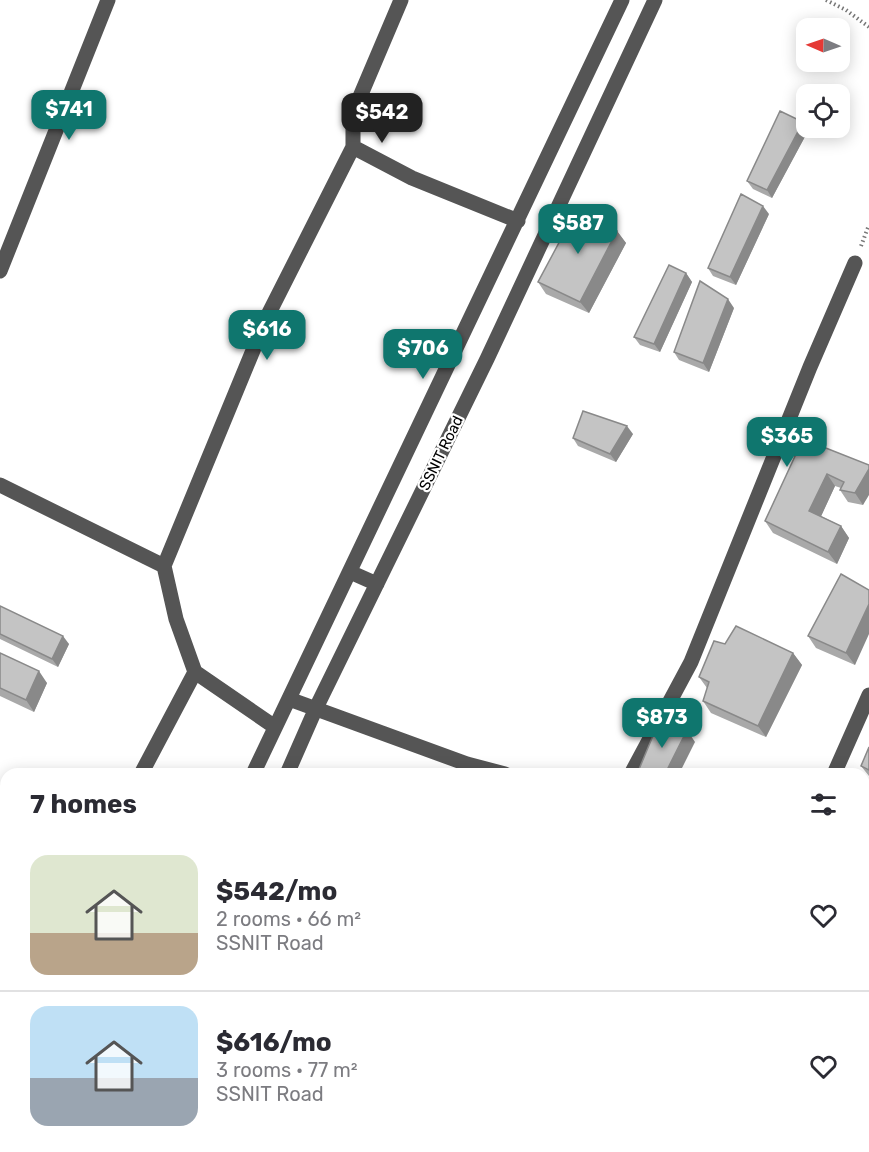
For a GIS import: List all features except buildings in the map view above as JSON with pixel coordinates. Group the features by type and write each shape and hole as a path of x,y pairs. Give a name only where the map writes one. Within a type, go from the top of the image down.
{"street":[{"path":"0,271 108,0"},
{"path":"275,727 195,672 176,619 164,566 266,319 353,147 353,123 359,99 401,0"},
{"name":"SSNIT Road","path":"256,768 622,0"},
{"name":"SSNIT Road","path":"289,768 487,359 655,0"},
{"path":"353,147 412,178 518,221"},
{"path":"634,768 691,662 810,367 855,263"},
{"path":"0,485 164,566"},
{"path":"350,572 377,584"},
{"path":"144,768 195,672"},
{"path":"837,768 869,695"},
{"path":"289,699 482,768"}],"path":[{"path":"826,0 846,10 869,27"}]}
